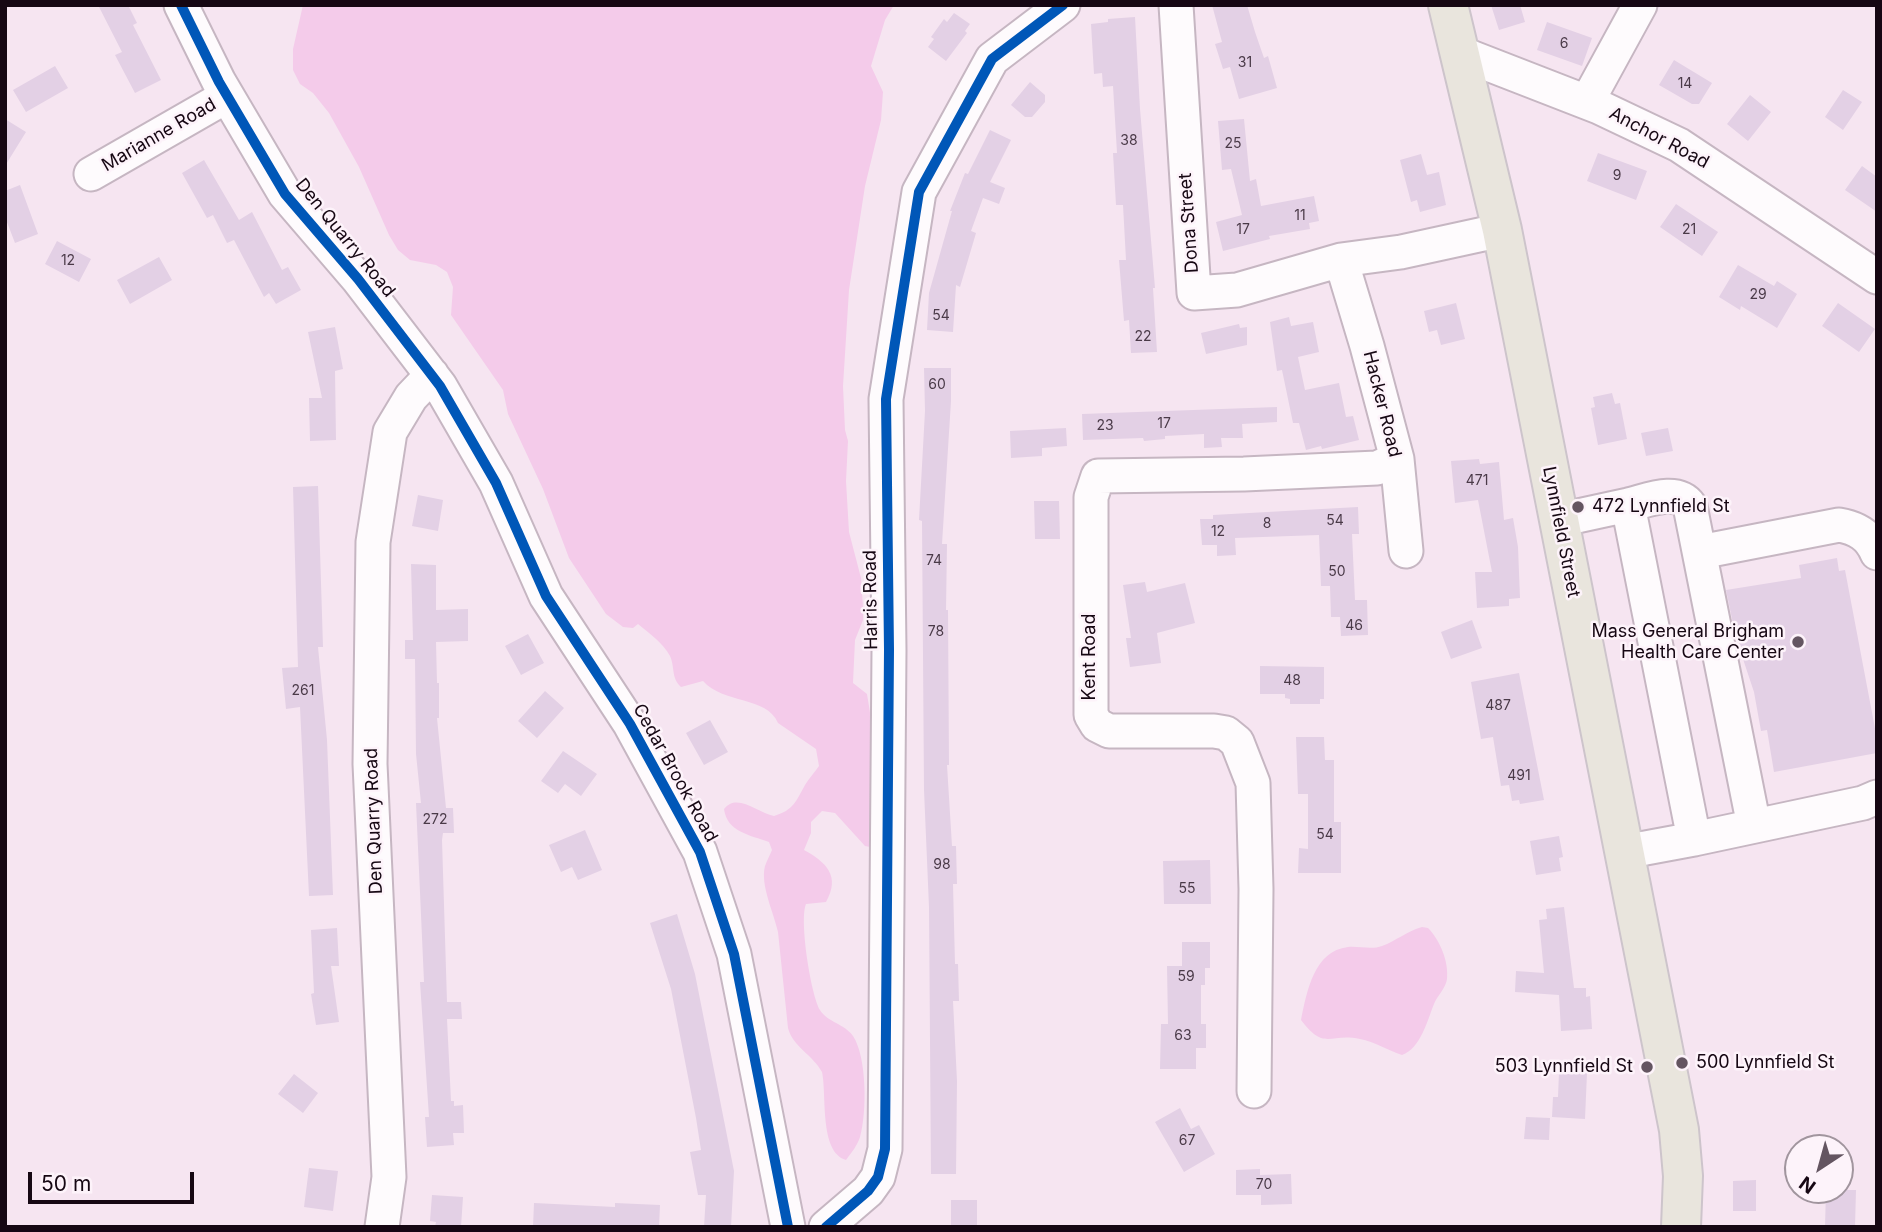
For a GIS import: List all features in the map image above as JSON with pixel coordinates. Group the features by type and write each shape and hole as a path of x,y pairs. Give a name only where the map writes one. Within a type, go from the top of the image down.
{"main road":[{"name":"Lynnfield Street","path":"1448,5 1502,230 1679,1130 1683,1176 1681,1227"}],"street":[{"name":"Den Quarry Road","path":"181,5 227,96 285,194 358,279 432,375 411,397 390,432 373,542 370,764 389,1178 382,1227"},
{"name":"Harris Road","path":"825,1227 868,1191 878,1177 885,1149 889,677 886,399 919,192 992,59 1063,5"},
{"name":"Dona Street","path":"1176,5 1194,293 1237,290 1341,260 1401,252 1502,230"},
{"path":"1587,102 1640,5"},
{"name":"Anchor Road","path":"1460,53 1587,102 1679,145 1877,277"},
{"name":"Marianne Road","path":"92,174 227,96"},
{"name":"Hacker Road","path":"1341,260 1397,459 1406,551"},
{"name":"Cedar Brook Road","path":"432,375 496,483 546,596 630,724 700,852 734,954 788,1227"},
{"name":"Kent Road","path":"1254,1091 1256,889 1253,783 1237,742 1226,733 1109,731 1097,725 1091,715 1091,497 1098,476 1244,474 1377,468 1397,459"},
{"path":"1559,520 1671,496 1684,498 1691,509 1754,826"},
{"path":"1628,505 1694,839"},
{"path":"1700,552 1839,525 1860,532 1872,542 1877,553"},
{"path":"1623,852 1863,803 1877,797"}],"shaded area":[{"path":"303,5 894,5 885,20 871,66 883,92 881,120 865,186 849,290 843,386 848,441 846,481 849,532 861,578 863,607 863,620 855,640 853,683 867,694 872,725 875,841 870,847 865,846 835,813 822,811 811,822 811,833 804,850 825,865 832,885 826,902 806,904 804,913 805,941 813,989 823,1014 853,1036 858,1045 863,1071 865,1100 862,1127 860,1137 846,1160 837,1155 828,1135 822,1072 794,1040 788,1028 778,932 764,882 765,866 772,850 769,842 735,828 726,817 724,809 735,802 774,816 786,811 794,804 819,766 816,749 778,723 764,708 722,693 703,681 681,687 676,680 670,656 660,643 638,624 633,628 623,627 606,614 569,558 543,489 508,414 503,390 451,315 453,287 447,272 436,265 410,260 398,250 359,167 329,113 313,93 300,84 293,70 293,49"},
{"path":"1422,927 1428,928 1440,945 1447,966 1447,979 1419,1040 1409,1051 1402,1055 1360,1039 1322,1038 1309,1030 1301,1020 1306,997 1314,974 1327,956 1348,947 1382,946"}],"building":[{"path":"98,5 128,5 137,23 133,25 161,80 135,93 115,55 122,52"},
{"path":"1212,5 1247,5 1264,58 1268,56 1277,88 1239,99 1230,67 1223,69 1215,44 1222,42"},
{"path":"1491,5 1520,5 1525,22 1499,30"},
{"path":"954,13 970,24 965,31 967,33 946,61 928,47 934,39 931,37 944,19 947,22"},
{"path":"1135,17 1155,288 1157,352 1131,353 1129,320 1124,321 1119,260 1126,260 1123,205 1116,205 1113,153 1117,153 1113,86 1103,87 1102,73 1094,74 1091,24 1108,22 1108,19"},
{"path":"1547,22 1592,38 1582,66 1537,50"},
{"path":"1674,60 1712,83 1699,104 1692,104 1659,85"},
{"path":"55,66 68,88 26,112 13,90"},
{"path":"1030,82 1045,95 1045,102 1032,117 1025,117 1011,105"},
{"path":"1843,90 1862,102 1843,130 1825,117"},
{"path":"1750,95 1771,112 1748,141 1727,124"},
{"path":"5,119 26,132 5,166"},
{"path":"1244,119 1250,181 1256,179 1261,206 1314,196 1319,221 1309,223 1310,229 1269,236 1270,239 1223,251 1216,222 1242,215 1231,169 1222,170 1218,121"},
{"path":"990,130 1011,140 990,182 1005,188 999,204 983,198 971,231 976,233 960,287 956,285 953,332 927,330 929,293 950,211 965,173 968,174"},
{"path":"1598,153 1647,171 1636,200 1587,181"},
{"path":"1421,154 1427,175 1439,172 1446,205 1420,212 1417,200 1411,202 1400,160"},
{"path":"204,160 239,220 252,212 282,270 288,267 301,290 276,304 269,293 264,297 234,240 227,243 213,215 207,218 182,173"},
{"path":"1862,166 1877,177 1877,212 1845,190"},
{"path":"20,185 38,234 15,243 5,217 5,191"},
{"path":"1676,204 1718,232 1702,256 1660,227"},
{"path":"57,241 91,259 79,282 45,264"},
{"path":"159,257 172,280 130,304 117,280"},
{"path":"1738,265 1774,286 1777,281 1797,294 1777,328 1741,306 1740,310 1719,297"},
{"path":"1456,303 1465,339 1441,345 1437,330 1429,332 1424,311"},
{"path":"1838,303 1875,329 1859,352 1822,326"},
{"path":"1289,317 1291,326 1313,322 1319,352 1298,357 1305,390 1339,383 1346,417 1353,416 1359,440 1306,450 1299,423 1293,423 1282,370 1277,371 1270,322"},
{"path":"1239,324 1240,328 1247,327 1247,345 1206,354 1201,333"},
{"path":"335,327 343,369 335,371 336,440 310,441 309,398 322,398 308,332"},
{"path":"924,368 951,368 942,544 947,544 947,765 952,846 956,846 957,884 953,884 959,1001 953,1001 957,1081 956,1174 931,1174 922,521 919,520 925,411"},
{"path":"1612,393 1615,404 1620,403 1627,439 1598,445 1591,408 1595,407 1593,397"},
{"path":"1277,407 1277,422 1242,424 1243,438 1221,438 1222,447 1204,448 1204,434 1165,436 1165,439 1144,441 1143,438 1083,440 1082,414"},
{"path":"1066,428 1067,446 1042,448 1042,456 1011,458 1010,431"},
{"path":"1668,428 1673,451 1646,456 1641,433"},
{"path":"1479,459 1480,464 1499,462 1504,520 1513,518 1518,547 1520,598 1509,599 1509,606 1477,608 1475,572 1492,572 1478,500 1455,503 1451,461"},
{"path":"318,486 323,647 318,647 327,740 333,895 309,896 300,707 286,709 282,668 298,667 293,487"},
{"path":"418,495 443,500 438,531 412,526"},
{"path":"1034,501 1059,501 1060,539 1035,539"},
{"path":"1358,507 1359,534 1352,534 1355,600 1367,600 1368,635 1341,636 1340,617 1331,617 1330,586 1321,586 1319,535 1235,538 1236,555 1217,556 1217,545 1202,545 1200,519 1213,519 1213,515"},
{"name":"Mass General Brigham Health Care Center","path":"1837,558 1839,571 1845,570 1877,739 1877,753 1774,772 1767,730 1761,731 1754,692 1736,638 1726,590 1801,578 1799,565"},
{"path":"411,564 436,565 436,610 468,609 468,641 436,642 439,683 437,718 446,808 453,808 454,833 443,833 442,840 447,1002 461,1002 462,1019 447,1019 451,1101 454,1101 454,1106 463,1105 464,1133 453,1133 454,1145 427,1147 425,1117 429,1117 420,982 424,982 416,803 421,803 416,754 415,659 405,659 405,640 413,640"},
{"path":"1145,582 1147,592 1185,583 1195,623 1157,633 1161,663 1130,667 1126,638 1131,638 1123,585"},
{"path":"1472,620 1482,648 1451,659 1441,632"},
{"path":"528,634 544,663 521,675 505,646"},
{"path":"1260,666 1324,667 1324,699 1320,699 1320,704 1290,704 1290,699 1285,698 1285,694 1260,694"},
{"path":"1519,673 1544,800 1520,804 1519,800 1512,801 1509,785 1501,786 1493,737 1481,739 1471,682"},
{"path":"545,691 564,708 537,738 518,721"},
{"path":"710,720 728,752 704,765 686,733"},
{"path":"1296,737 1324,737 1325,760 1334,760 1334,822 1341,822 1341,873 1298,873 1299,848 1308,849 1308,794 1298,794"},
{"path":"563,751 597,774 581,796 565,784 558,793 541,781"},
{"path":"585,830 602,870 578,880 572,867 561,872 549,845"},
{"path":"1559,836 1563,857 1559,858 1561,871 1536,875 1530,841"},
{"path":"1210,860 1211,904 1164,904 1163,861"},
{"path":"1564,907 1574,988 1586,988 1586,997 1590,996 1592,1029 1561,1031 1559,995 1515,992 1516,971 1544,973 1539,920 1547,919 1546,909"},
{"path":"677,914 695,974 734,1171 731,1227 704,1227 706,1195 698,1195 690,1152 701,1150 696,1118 671,989 650,923"},
{"path":"337,928 339,966 331,966 339,1022 316,1025 311,994 314,993 311,930"},
{"path":"1182,942 1210,942 1210,968 1205,968 1205,985 1201,985 1201,1024 1206,1024 1206,1048 1196,1048 1196,1069 1160,1069 1161,1024 1168,1024 1167,966 1182,966"},
{"path":"1559,1072 1587,1073 1585,1119 1552,1117 1553,1097 1558,1097"},
{"path":"294,1074 318,1093 303,1113 278,1094"},
{"path":"1180,1108 1191,1129 1199,1125 1215,1154 1184,1172 1155,1122"},
{"path":"1526,1117 1550,1118 1549,1140 1524,1139"},
{"path":"309,1168 338,1171 333,1211 304,1207"},
{"path":"1260,1169 1260,1175 1291,1174 1292,1204 1261,1205 1261,1195 1236,1195 1236,1170"},
{"path":"1756,1180 1756,1211 1733,1211 1733,1181"},
{"path":"1856,1190 1855,1227 1825,1227 1826,1204 1854,1204"},
{"path":"432,1195 463,1197 461,1227 435,1227 436,1222 430,1221"},
{"path":"951,1200 977,1200 977,1227 951,1227"},
{"path":"534,1203 615,1207 615,1203 660,1205 659,1227 533,1227"}],"cycle path":[{"path":"181,5 219,82 285,194 358,279 440,386 496,483 546,596 630,724 700,852 734,954 788,1227"},
{"path":"826,1227 868,1191 878,1177 885,1149 889,650 886,399 919,192 992,59 1063,5"}],"place":[{"name":"472 Lynnfield St","path":"1578,507"},
{"name":"Mass General Brigham Health Care Center","path":"1798,642"},
{"name":"500 Lynnfield St","path":"1682,1063"},
{"name":"503 Lynnfield St","path":"1647,1067"}]}
